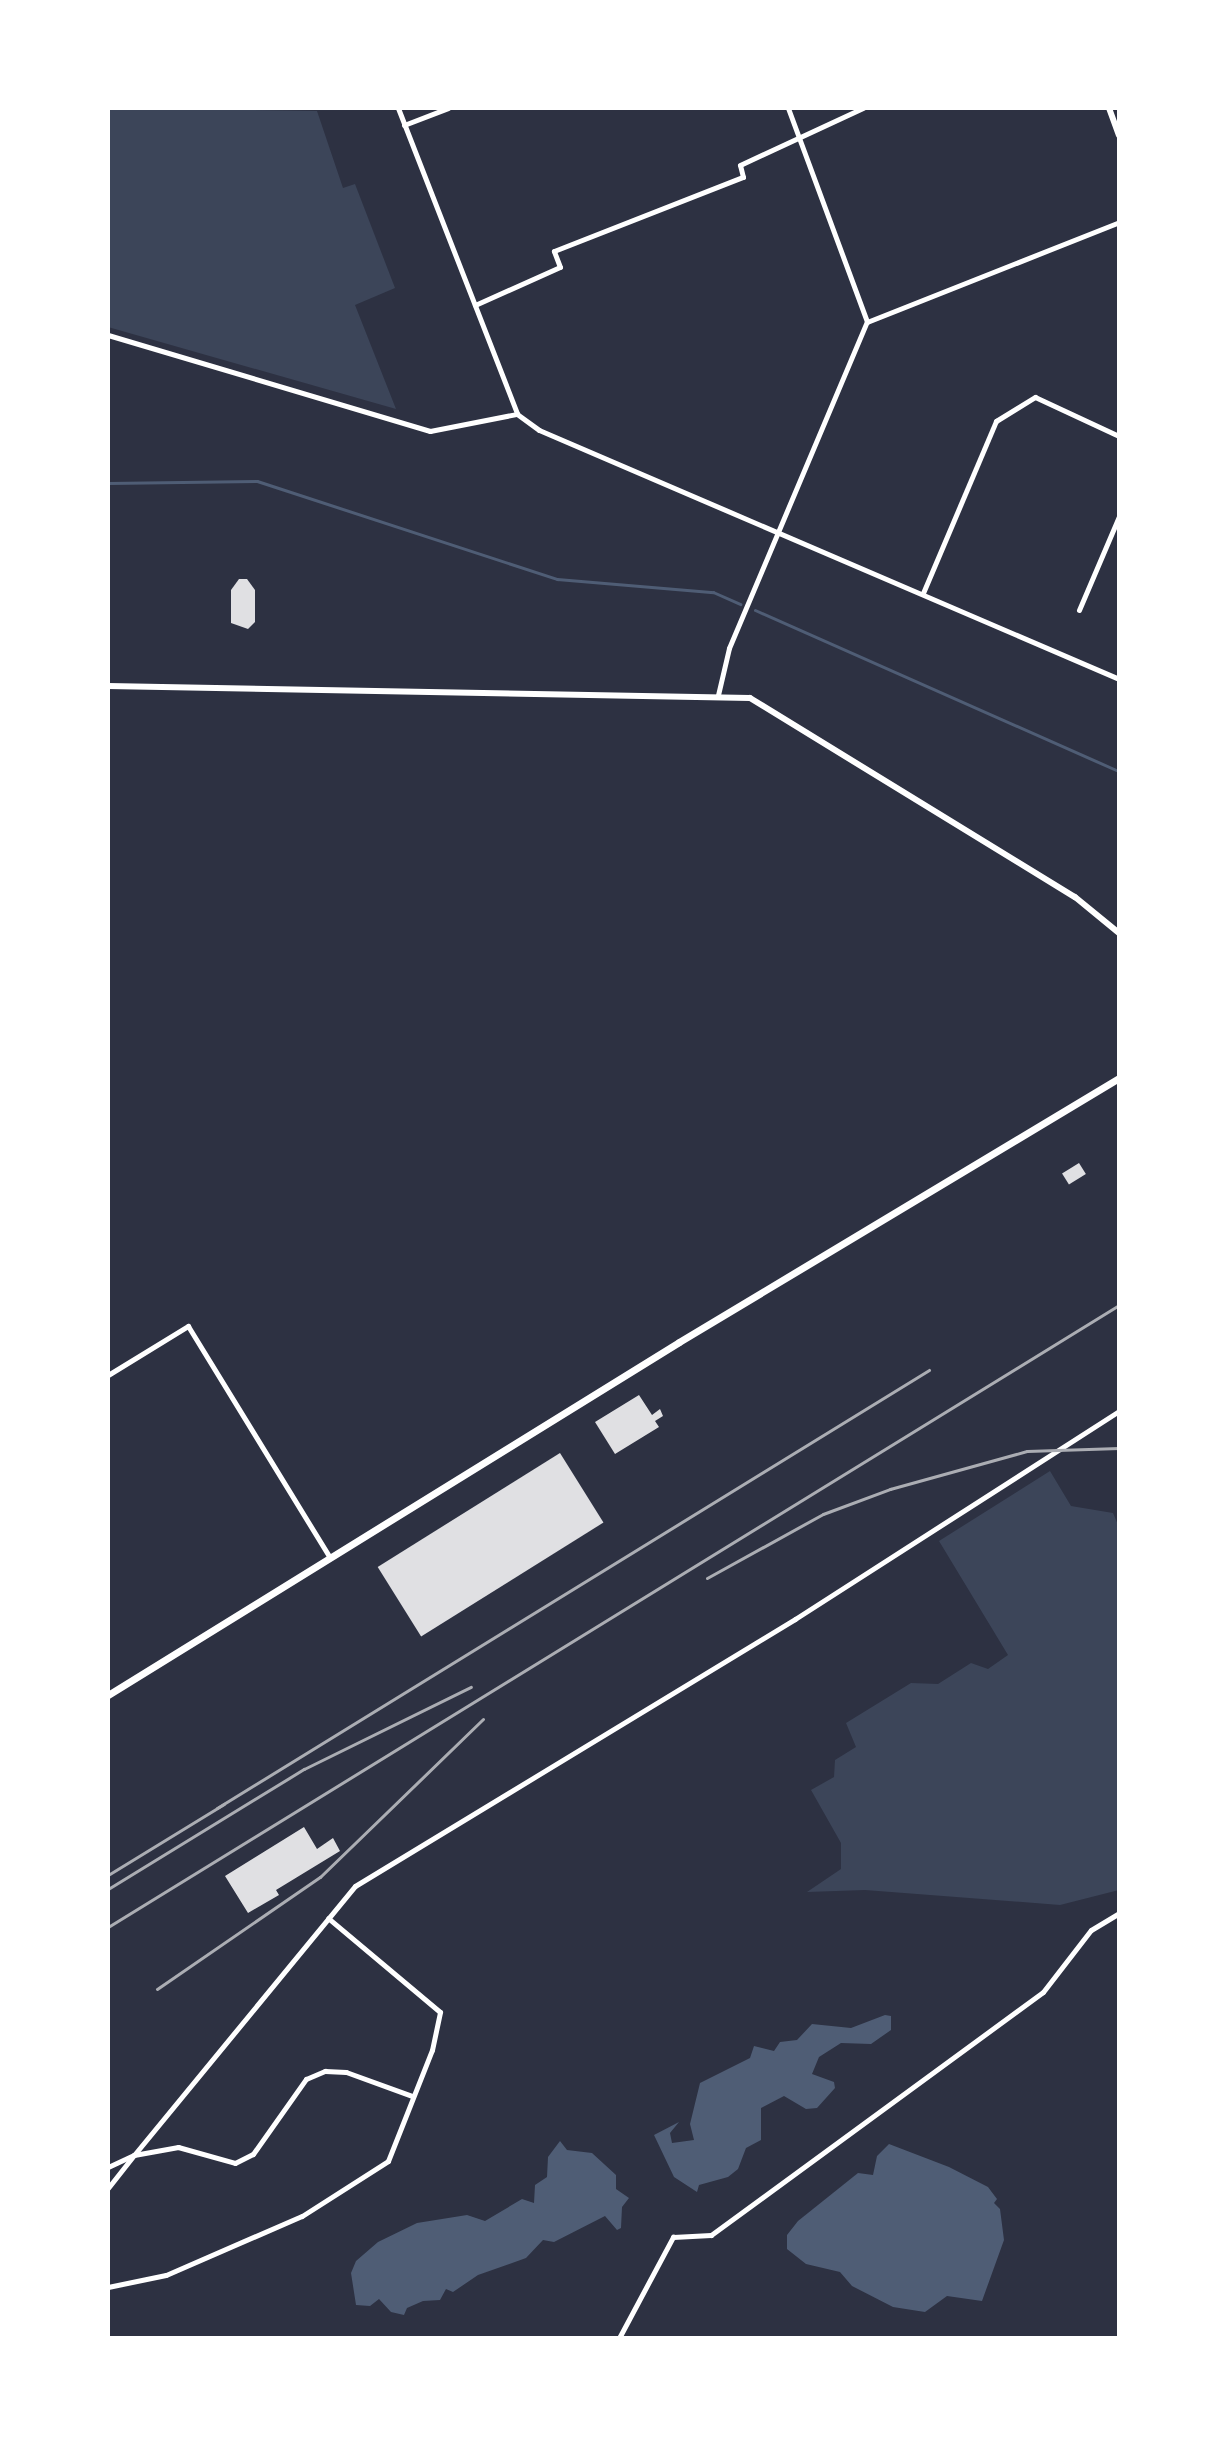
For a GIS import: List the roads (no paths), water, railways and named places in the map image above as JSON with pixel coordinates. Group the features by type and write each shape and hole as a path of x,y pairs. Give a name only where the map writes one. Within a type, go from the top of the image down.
{"main road":[{"path":"108,1695 1119,1078"}],"street":[{"path":"398,108 517,414 539,430 1119,679"},
{"path":"404,125 448,108"},
{"path":"718,695 729,648 782,533 867,322 788,108"},
{"path":"475,305 560,267 554,251 743,177 740,165 798,134 863,108"},
{"path":"1109,108 1119,135"},
{"path":"867,322 1119,222"},
{"path":"108,335 430,431 517,414"},
{"path":"923,593 996,421 1035,397 1119,436"},
{"path":"1079,610 1119,516"},
{"path":"108,686 718,695 761,702 1075,897 1119,933"},
{"path":"108,1375 188,1326 330,1558"},
{"path":"108,2188 355,1886 795,1619 1119,1411"},
{"path":"619,2338 673,2237 711,2235 1043,1992 1091,1930 1119,1913"},
{"path":"108,2287 166,2275 302,2216 388,2161 432,2050 440,2012 328,1918"},
{"path":"108,2167 134,2155 178,2147 235,2163 253,2154 306,2079 325,2071 346,2072 412,2096"}],"waterway":[{"path":"108,483 257,481 557,579 713,592 740,604"},
{"path":"755,610 1119,771"}],"railway":[{"path":"108,1927 1119,1305"},
{"path":"217,1808 929,1370"},
{"path":"707,1578 823,1514 890,1489 1027,1451 1119,1448"},
{"path":"108,1889 304,1769 471,1687"},
{"path":"157,1989 320,1877 483,1719"},
{"path":"108,1875 224,1804"}]}
